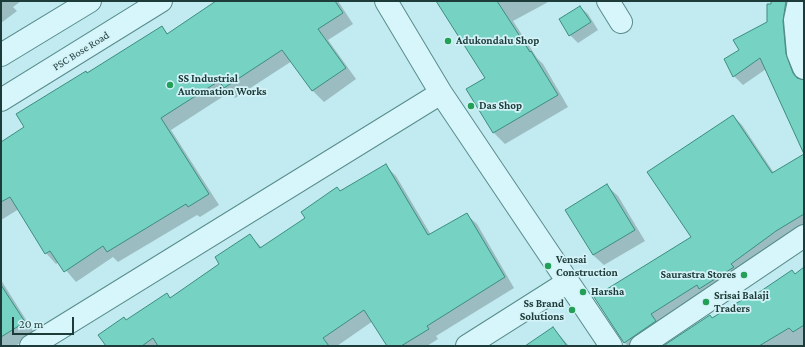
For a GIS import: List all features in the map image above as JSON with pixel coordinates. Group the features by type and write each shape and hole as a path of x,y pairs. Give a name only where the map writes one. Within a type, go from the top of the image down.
{"street":[{"path":"1,55 90,1"},
{"name":"PSC Bose Road","path":"1,100 161,1"},
{"path":"386,1 441,93 611,346"},
{"path":"608,1 621,22"},
{"path":"799,1 795,20 798,53 804,68"},
{"path":"31,346 441,93"},
{"path":"641,346 804,236"},
{"path":"467,346 568,282"}],"building":[{"path":"216,1 335,1 343,13 318,29 346,68 312,91 282,50 224,88 219,81 161,118 209,194 188,207 186,204 107,252 103,246 64,272 50,251 45,254 10,197 1,202 1,142 24,127 16,114 86,71 87,73 162,26 167,34"},
{"path":"436,1 497,1 530,52 531,51 558,95 493,133 466,89 485,78"},
{"path":"771,1 786,1 783,21 786,54 793,73 797,78 804,80 804,154 760,58 733,77 724,59 739,50 733,40 767,22 767,4 771,4"},
{"path":"580,6 591,22 569,36 559,19"},
{"path":"733,115 772,173 804,154 804,214 776,231 731,264 734,267 699,289 697,285 651,314 656,321 624,343 594,297 691,237 647,172"},
{"path":"386,164 428,235 467,213 505,277 427,326 429,329 401,346 387,346 364,310 323,338 329,346 158,346 153,338 142,346 106,346 98,335 124,317 126,320 167,293 170,298 219,264 215,257 250,234 260,248 305,218 301,212 337,187 340,191"},
{"path":"607,184 635,230 593,255 565,210"},
{"path":"804,267 804,325 793,332 789,328 759,346 663,346 710,315 712,318 750,295 752,297 792,270 795,274"},
{"path":"1,285 25,322 1,337"},
{"path":"553,327 567,346 525,346"}],"place":[{"name":"Adukondalu Shop","path":"448,41"},
{"name":"SS Industrial Automation Works","path":"170,85"},
{"name":"Das Shop","path":"471,106"},
{"name":"Vensai Construction","path":"548,266"},
{"name":"Saurastra Stores","path":"744,275"},
{"name":"Harsha","path":"583,292"},
{"name":"Srisai Balaji Traders","path":"706,302"},
{"name":"Ss Brand Solutions","path":"572,310"}]}
